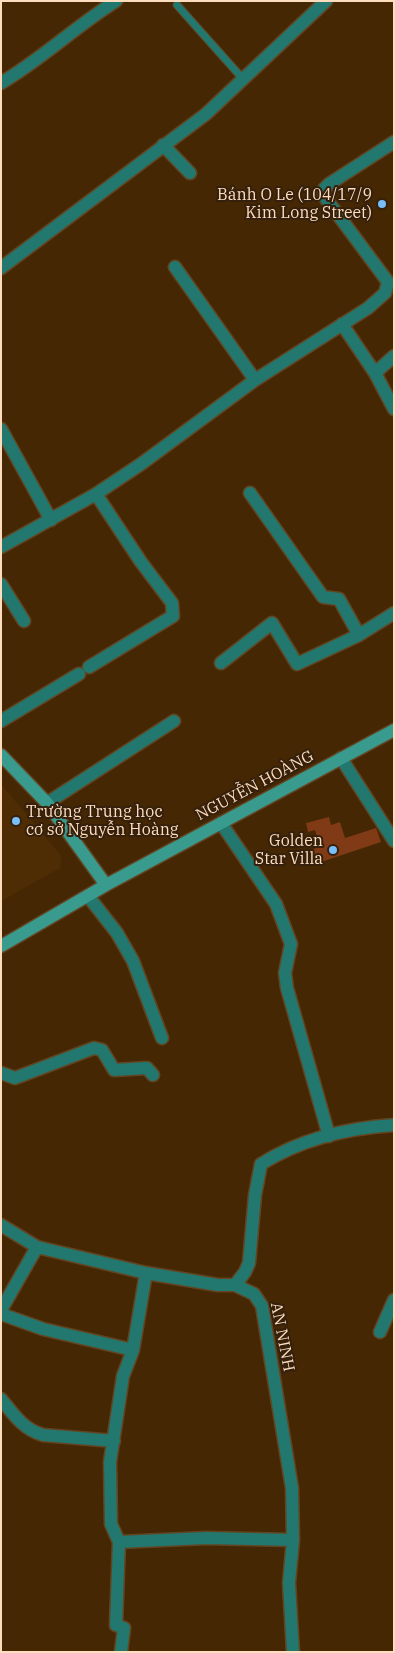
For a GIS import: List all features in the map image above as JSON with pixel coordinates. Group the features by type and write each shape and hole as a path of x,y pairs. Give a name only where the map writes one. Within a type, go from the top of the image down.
{"street":[{"path":"1,83 116,1"},
{"path":"1,268 206,114 326,1"},
{"path":"1,547 96,494 141,464 255,380 386,293 388,282 324,196 324,190 329,184 394,142"},
{"path":"164,145 190,173"},
{"path":"175,267 255,380"},
{"path":"342,324 375,373 394,408"},
{"path":"375,373 394,356"},
{"path":"1,429 51,520"},
{"path":"250,493 324,597 340,599 354,629 359,635"},
{"path":"1,721 173,616 172,603 141,562 96,494"},
{"path":"1,584 24,621"},
{"path":"221,662 272,623 297,664 359,635 394,613"},
{"path":"47,803 174,721"},
{"name":"NGUYỄN HOÀNG","path":"1,946 106,885 394,730"},
{"path":"1,755 47,803 106,885"},
{"path":"341,758 394,841"},
{"path":"222,823 276,904 291,944 285,974 287,988 329,1136"},
{"path":"88,896 117,933 133,961 162,1038"},
{"path":"1,1073 15,1078 94,1048 102,1050 114,1070 147,1068 153,1075"},
{"path":"235,1285 246,1272 249,1263 255,1195 260,1164 281,1151 329,1136 358,1128 394,1125"},
{"name":"AN NINH","path":"1,1225 37,1247 146,1273 218,1285 235,1285 254,1294 262,1306 292,1488 293,1540 289,1583 293,1652"},
{"path":"1,1310 37,1247"},
{"path":"121,1652 124,1628 116,1625 120,1542 111,1524 110,1462 123,1376 133,1350 146,1273"},
{"path":"380,1332 394,1300"},
{"path":"1,1314 43,1329 133,1350"},
{"path":"1,1399 22,1425 32,1432 43,1435 114,1441"},
{"path":"120,1542 206,1538 293,1540"}],"lane":[{"path":"177,5 243,79"}],"shaded area":[{"name":"Trường Trung học cơ sở Nguyễn Hoàng","path":"1,784 62,857 60,868 1,901"}],"building":[{"path":"329,817 331,825 340,822 345,838 376,828 381,842 315,864 310,850 320,847 315,830 308,832 306,823"}],"place":[{"name":"Bánh O Le (104/17/9 Kim Long Street)","path":"382,204"},
{"name":"Trường Trung học cơ sở Nguyễn Hoàng","path":"16,821"},
{"name":"Golden Star Villa","path":"333,850"}]}
